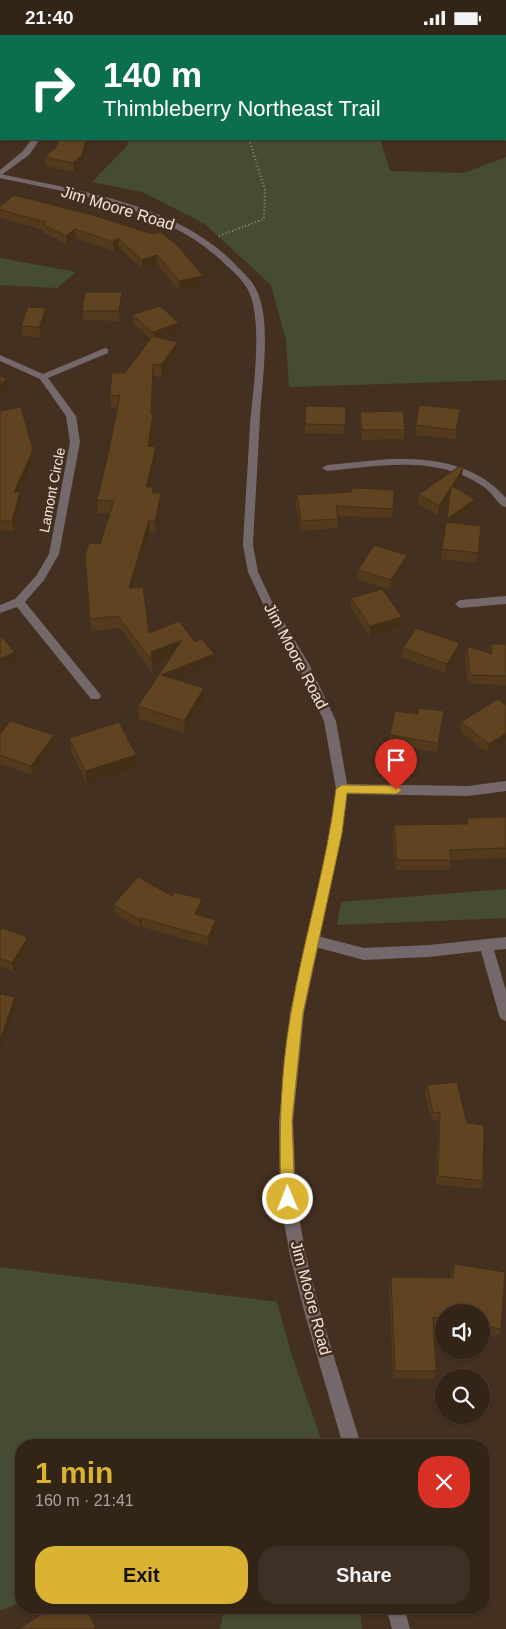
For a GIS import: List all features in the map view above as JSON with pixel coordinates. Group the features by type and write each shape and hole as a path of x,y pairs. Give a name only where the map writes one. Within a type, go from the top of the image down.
{"street":[{"path":"0,175 26,153 35,140"},
{"name":"Jim Moore Road","path":"0,175 81,195 166,220 204,241 229,260 252,289 258,317 259,357 248,545 253,572 268,604 303,664 330,721 342,789 336,833 297,1013 286,1121 288,1199 298,1256 350,1439"},
{"path":"0,358 43,377 105,351"},
{"name":"Lamont Circle","path":"0,609 19,602 40,578 54,554 75,442 71,416 43,377"},
{"path":"327,468 414,460 456,467 488,485 506,504"},
{"path":"460,604 506,600"},
{"path":"19,602 95,696"},
{"path":"342,789 468,791 506,786"},
{"path":"313,941 364,954 429,951 506,943"},
{"path":"486,945 506,1015"},
{"path":"397,1614 401,1629"}],"path":[{"path":"204,241 264,219 265,190 249,140"}],"green space":[{"path":"128,140 380,140 390,171 464,173 506,157 506,380 289,387 286,340 271,285 205,224 142,192 92,182 127,146"},
{"path":"0,258 76,272 57,288 0,285"},
{"path":"506,889 506,918 337,925 341,902"},
{"path":"0,1267 277,1302 291,1353 321,1439 15,1439 15,1605 0,1611"},
{"path":"224,1614 361,1614 362,1629 220,1629"}],"building":[{"path":"59,140 86,140 82,155 73,163 45,157 56,147"},
{"path":"14,195 92,215 152,234 161,232 178,246 203,276 179,281 157,255 142,260 118,238 113,242 75,229 66,236 43,224 46,222 0,210 0,206"},
{"path":"85,292 122,292 119,311 82,311"},
{"path":"160,306 179,323 153,332 132,315"},
{"path":"28,307 46,308 39,327 21,326"},
{"path":"155,333 155,337 178,342 161,365 153,364 151,414 153,414 148,446 156,447 146,487 153,487 152,493 161,493 155,521 149,520 129,588 143,587 149,633 179,621 195,642 202,639 214,654 161,675 204,688 184,721 138,706 182,640 151,652 152,661 118,616 90,619 85,555 89,543 100,544 114,501 97,500 120,395 110,396 112,373 125,373"},
{"path":"0,376 7,379 0,384"},
{"path":"419,405 460,409 456,430 416,425"},
{"path":"306,406 346,407 345,425 305,424"},
{"path":"21,407 33,450 14,492 20,492 12,521 0,521 0,411"},
{"path":"403,411 405,430 362,430 360,412"},
{"path":"460,466 463,468 452,486 475,499 447,519 451,487 439,506 419,494"},
{"path":"352,488 394,490 393,509 336,506 338,519 301,521 297,495 351,492"},
{"path":"446,522 481,526 478,553 442,549"},
{"path":"374,545 407,555 391,580 358,570"},
{"path":"382,589 402,617 370,626 351,598"},
{"path":"416,628 460,643 447,664 403,648"},
{"path":"0,635 15,652 0,659"},
{"path":"491,644 506,644 506,676 470,675 467,646 492,654"},
{"path":"498,699 506,705 506,733 489,744 461,722"},
{"path":"419,708 444,711 438,743 390,735 395,711 418,714"},
{"path":"10,721 54,735 31,766 0,755 0,734"},
{"path":"119,722 136,755 85,771 69,738"},
{"path":"506,817 506,848 450,850 451,860 397,860 394,825 468,824 467,818"},
{"path":"138,877 172,896 174,892 202,899 195,914 216,920 208,937 139,919 113,905"},
{"path":"2,928 28,937 12,963 0,958 0,931"},
{"path":"0,994 15,997 0,1040"},
{"path":"457,1082 467,1123 484,1125 483,1181 438,1176 440,1112 433,1113 427,1085"},
{"path":"454,1264 505,1272 501,1329 490,1327 490,1304 435,1304 435,1317 433,1317 435,1371 395,1371 391,1277 453,1278"},
{"path":"42,1614 89,1614 96,1629 19,1629"}],"route":[{"path":"288,1199 286,1121 297,1013 336,833 342,789 396,790"}]}
